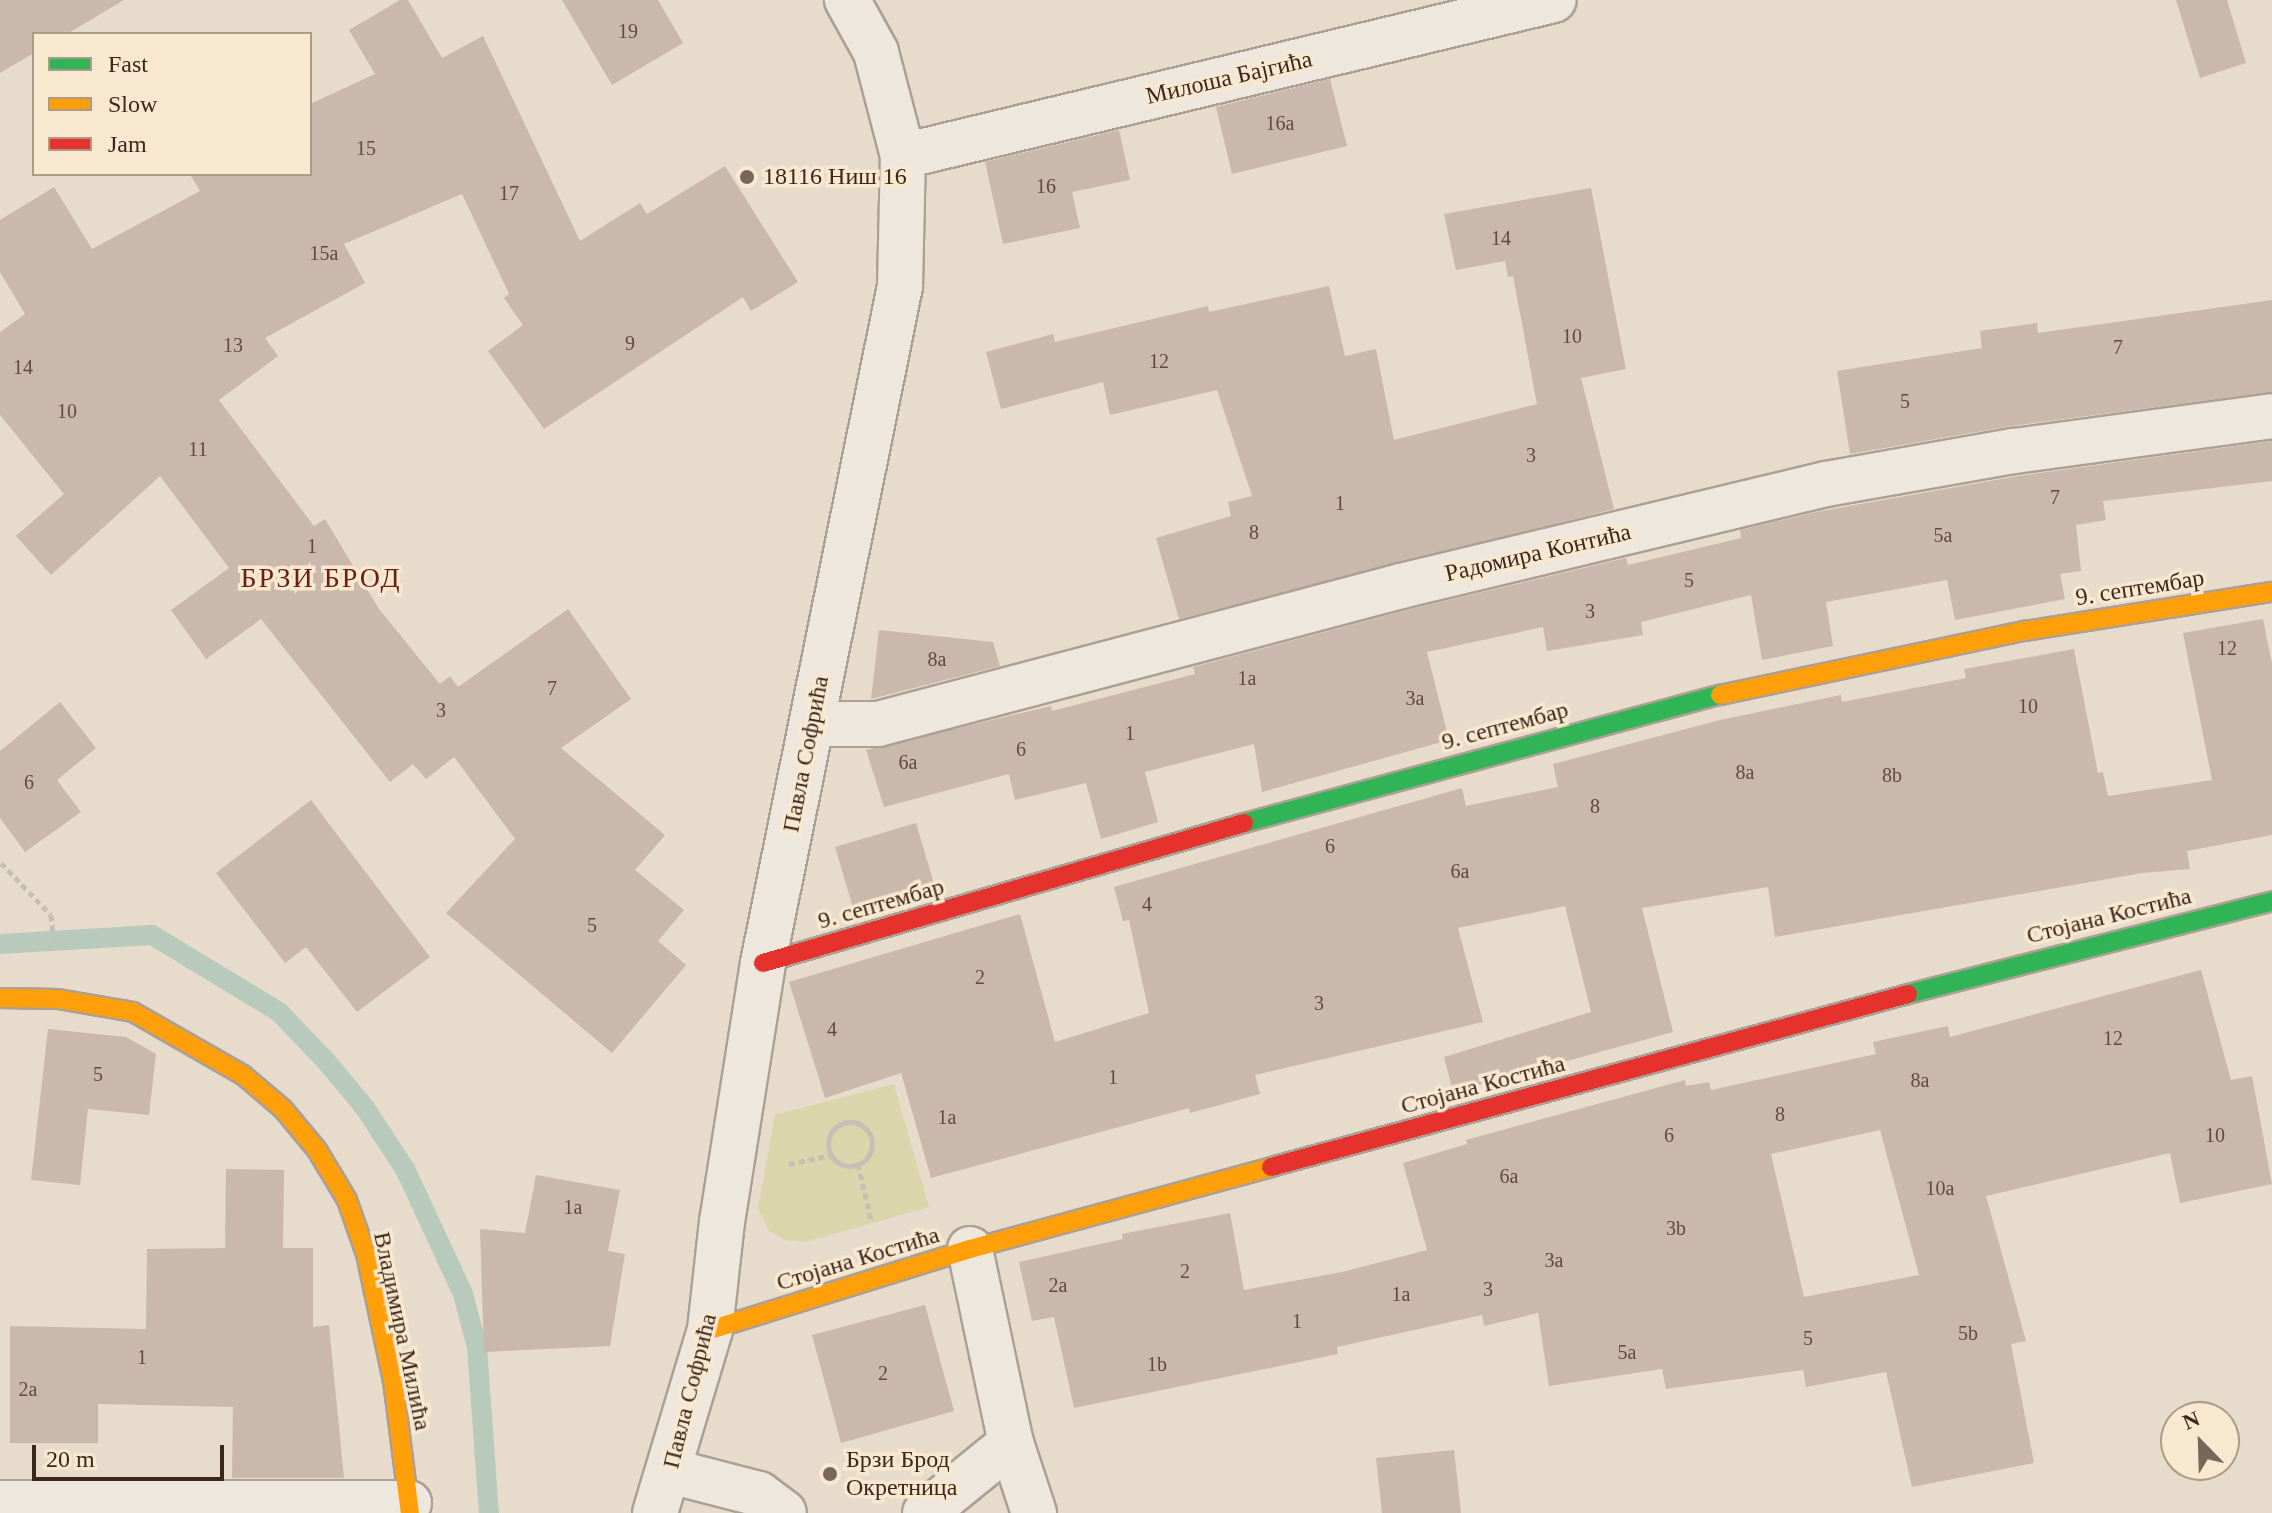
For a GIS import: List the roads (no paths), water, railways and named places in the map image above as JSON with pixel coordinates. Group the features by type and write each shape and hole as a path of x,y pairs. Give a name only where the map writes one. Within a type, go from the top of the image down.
{"street":[{"name":"Павла Софрића","path":"655,1513 710,1330 722,1222 763,963 900,286 903,156 876,52 847,0"},
{"name":"Милоша Бајгића","path":"903,156 1554,0"},
{"name":"Радомира Контића","path":"812,724 878,724 1401,586 1826,484 2014,451 2272,416"},
{"name":"9. септембар","path":"763,963 1379,784 1714,696 2025,631 2272,592"},
{"name":"Стојана Костића","path":"710,1330 970,1249 2139,931 2272,901"},
{"name":"Владимира Милића","path":"0,998 58,999 133,1012 243,1075 283,1109 308,1140 347,1200 366,1254 393,1381 410,1508"},
{"path":"970,1249 1011,1443 1034,1513"},
{"path":"925,1513 1011,1443"},
{"path":"670,1471 759,1494 784,1513"},
{"path":"0,1503 410,1508"}],"waterway":[{"path":"0,944 152,935 279,1012 326,1061 365,1108 406,1171 463,1294 477,1347 489,1513"}],"place":[{"name":"18116 Ниш 16","path":"747,177"},
{"name":"Брзи Брод Окретница","path":"830,1474"}],"district":[{"name":"БРЗИ БРОД","path":"321,578"}]}
